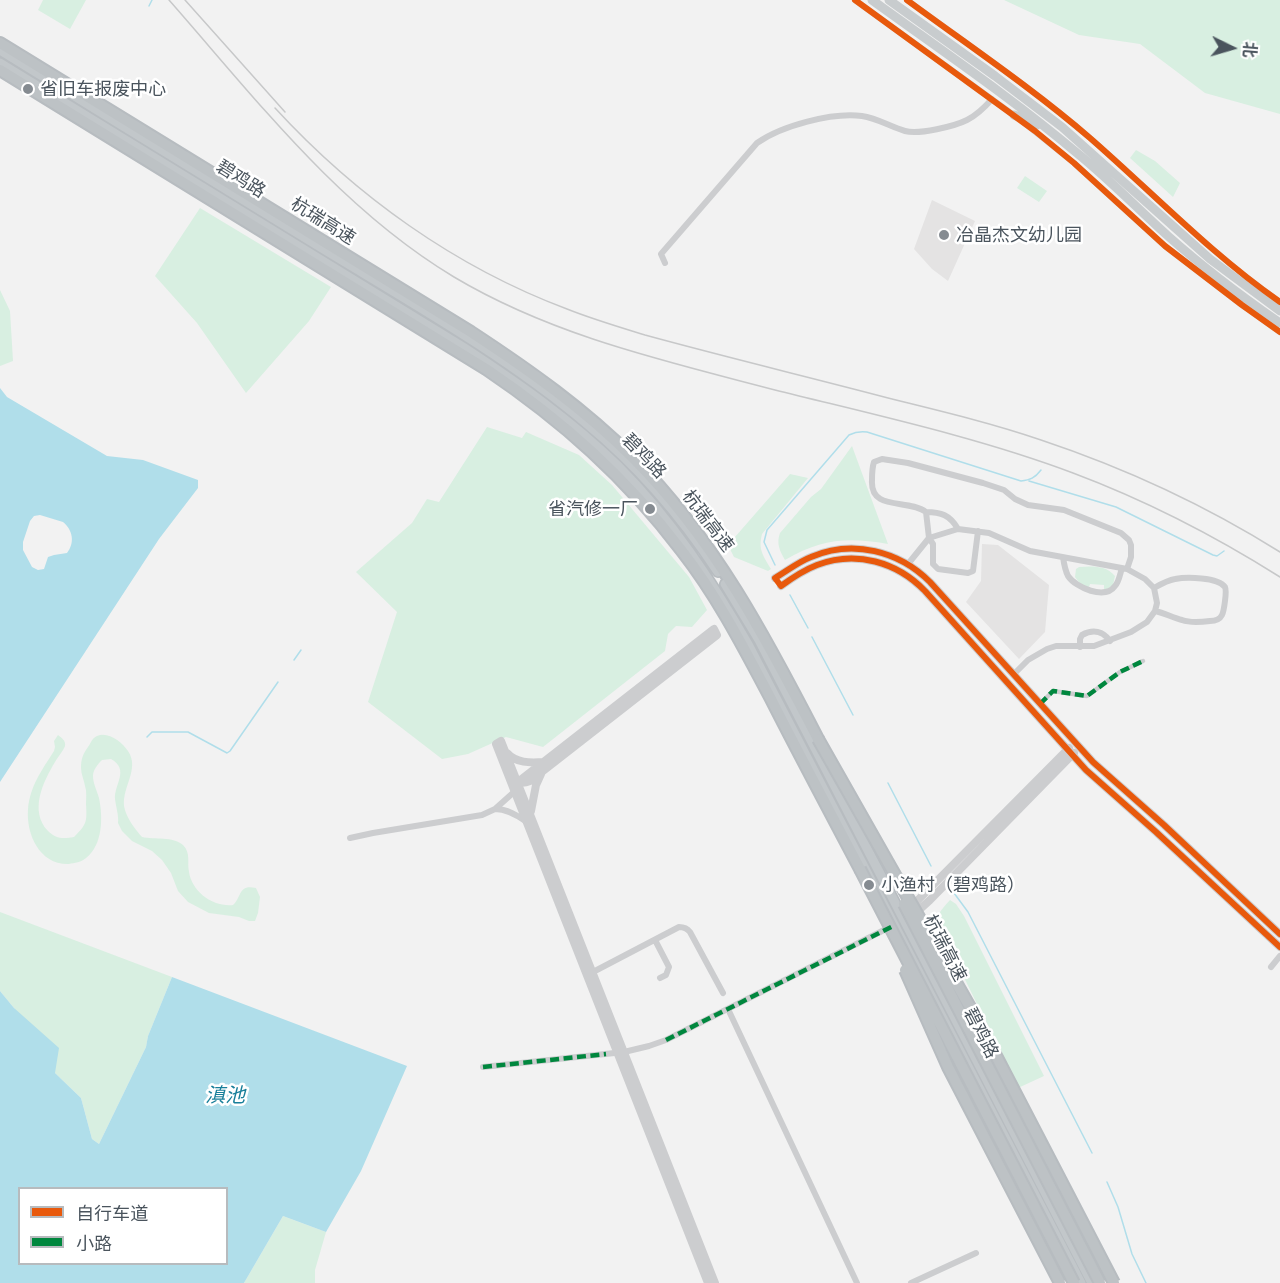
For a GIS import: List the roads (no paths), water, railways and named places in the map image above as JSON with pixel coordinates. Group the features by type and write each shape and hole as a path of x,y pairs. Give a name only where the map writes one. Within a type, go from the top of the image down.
{"highway":[{"name":"杭瑞高速","path":"0,42 471,332 545,383 589,417 668,496 700,536 755,621 1100,1283"},
{"name":"碧鸡路","path":"0,51 487,350 568,408 625,458 663,500 693,536 745,614 1092,1283"},
{"name":"碧鸡路","path":"0,63 483,361 543,402 582,434 619,467 656,508 690,551 755,656 1081,1283"},
{"path":"0,70 486,369 543,409 596,454 638,497 683,552 724,613 860,869 1074,1283"},
{"path":"818,739 979,1023 1114,1283"},
{"path":"860,869 948,1067 1060,1283"}],"main road":[{"path":"872,0 1052,132 1204,267 1280,323"},
{"path":"889,0 1062,127 1203,254 1280,311"},
{"path":"1014,115 1052,132"}],"street":[{"path":"855,0 1014,115 1074,164 1165,246 1280,332"},
{"path":"907,0 1061,114 1237,271 1280,303"},
{"path":"665,263 661,254 757,143 768,135 797,124 856,115 906,132 923,132 966,121 975,116 992,99"},
{"path":"958,529 955,523 942,513 926,512 917,507 885,501 875,496 872,488 874,462 882,459 908,463 983,483 1004,490 1015,499 1028,505 1064,510 1121,533 1126,536 1131,545 1131,557 1117,584 1114,588 1104,592 1090,591 1075,584 1069,576 1063,557"},
{"path":"926,512 929,538 933,544 933,560 936,567 941,570 968,573 973,571 978,531"},
{"path":"908,564 929,538 958,529 996,535 1030,551 1124,569 1145,579 1154,588 1157,603 1155,611 1147,622 1131,632 1094,646 1056,646 1047,649 1028,660 1014,674"},
{"path":"1280,934 1093,762 930,582 908,564 891,555 872,550 842,549 813,556 776,578 781,586 810,567 843,558 860,558 876,561 899,570 913,579 1086,770 1280,947"},
{"path":"1154,588 1174,579 1197,578 1215,581 1223,585 1226,592 1223,613 1217,620 1182,621 1155,611"},
{"path":"518,801 518,782 544,766 717,635 714,629 544,766 536,785 529,819"},
{"path":"1080,647 1082,635 1093,632 1105,635 1110,641"},
{"path":"1040,704 1053,691 1087,696 1120,672 1143,661"},
{"path":"708,1283 621,1052 593,972 529,819 514,792 496,744 501,741 518,782 529,819 621,1052 715,1283"},
{"path":"901,914 919,910 930,900 1077,745"},
{"path":"506,751 510,757 544,766"},
{"path":"508,776 518,782"},
{"path":"350,838 483,816 495,809 514,792"},
{"path":"495,809 529,819"},
{"path":"483,1067 621,1052 650,1046 895,925"},
{"path":"593,972 679,927 688,929 723,993"},
{"path":"655,940 669,967 666,975 660,978"},
{"path":"1271,967 1280,956"},
{"path":"728,1009 857,1283"},
{"path":"911,1283 976,1253"}],"water":[{"path":"0,388 7,397 107,456 143,460 198,480 198,488 159,539 0,782","holes":["40,515 63,522 72,537 67,553 48,557 44,569 38,570 32,567 23,550 23,542 30,521 34,516"]},
{"name":"滇池","path":"172,977 407,1066 361,1171 326,1232 283,1216 244,1283 0,1283 0,991 14,1008 59,1048 55,1073 81,1098 92,1139 99,1144 146,1047 148,1036"}],"waterway":[{"path":"149,6 152,0"},
{"path":"775,565 764,542 767,530 853,433 867,432 1021,481 1032,478 1041,470"},
{"path":"1029,481 1116,507 1213,555 1217,556 1224,551"},
{"path":"790,595 808,628"},
{"path":"812,637 853,715"},
{"path":"294,660 301,650"},
{"path":"147,737 152,732 188,732 227,753 278,682"},
{"path":"888,783 931,866"},
{"path":"954,893 968,912 1092,1153"},
{"path":"1107,1182 1118,1207 1132,1254 1146,1283"}],"railway":[{"path":"169,0 267,113 336,185 373,219 412,249 454,277 492,298 610,345 775,390 925,427 1037,460 1153,507 1205,533 1280,577"},
{"path":"185,0 285,112"},
{"path":"275,108 339,171 409,226 447,250 526,292 586,316 645,335 969,418 1041,440 1134,475 1194,503 1280,552"}],"place":[{"name":"省旧车报废中心","path":"28,89"},
{"name":"冶晶杰文幼儿园","path":"944,235"},
{"name":"省汽修一厂","path":"650,509"},
{"name":"小渔村（碧鸡路）","path":"869,885"}]}
